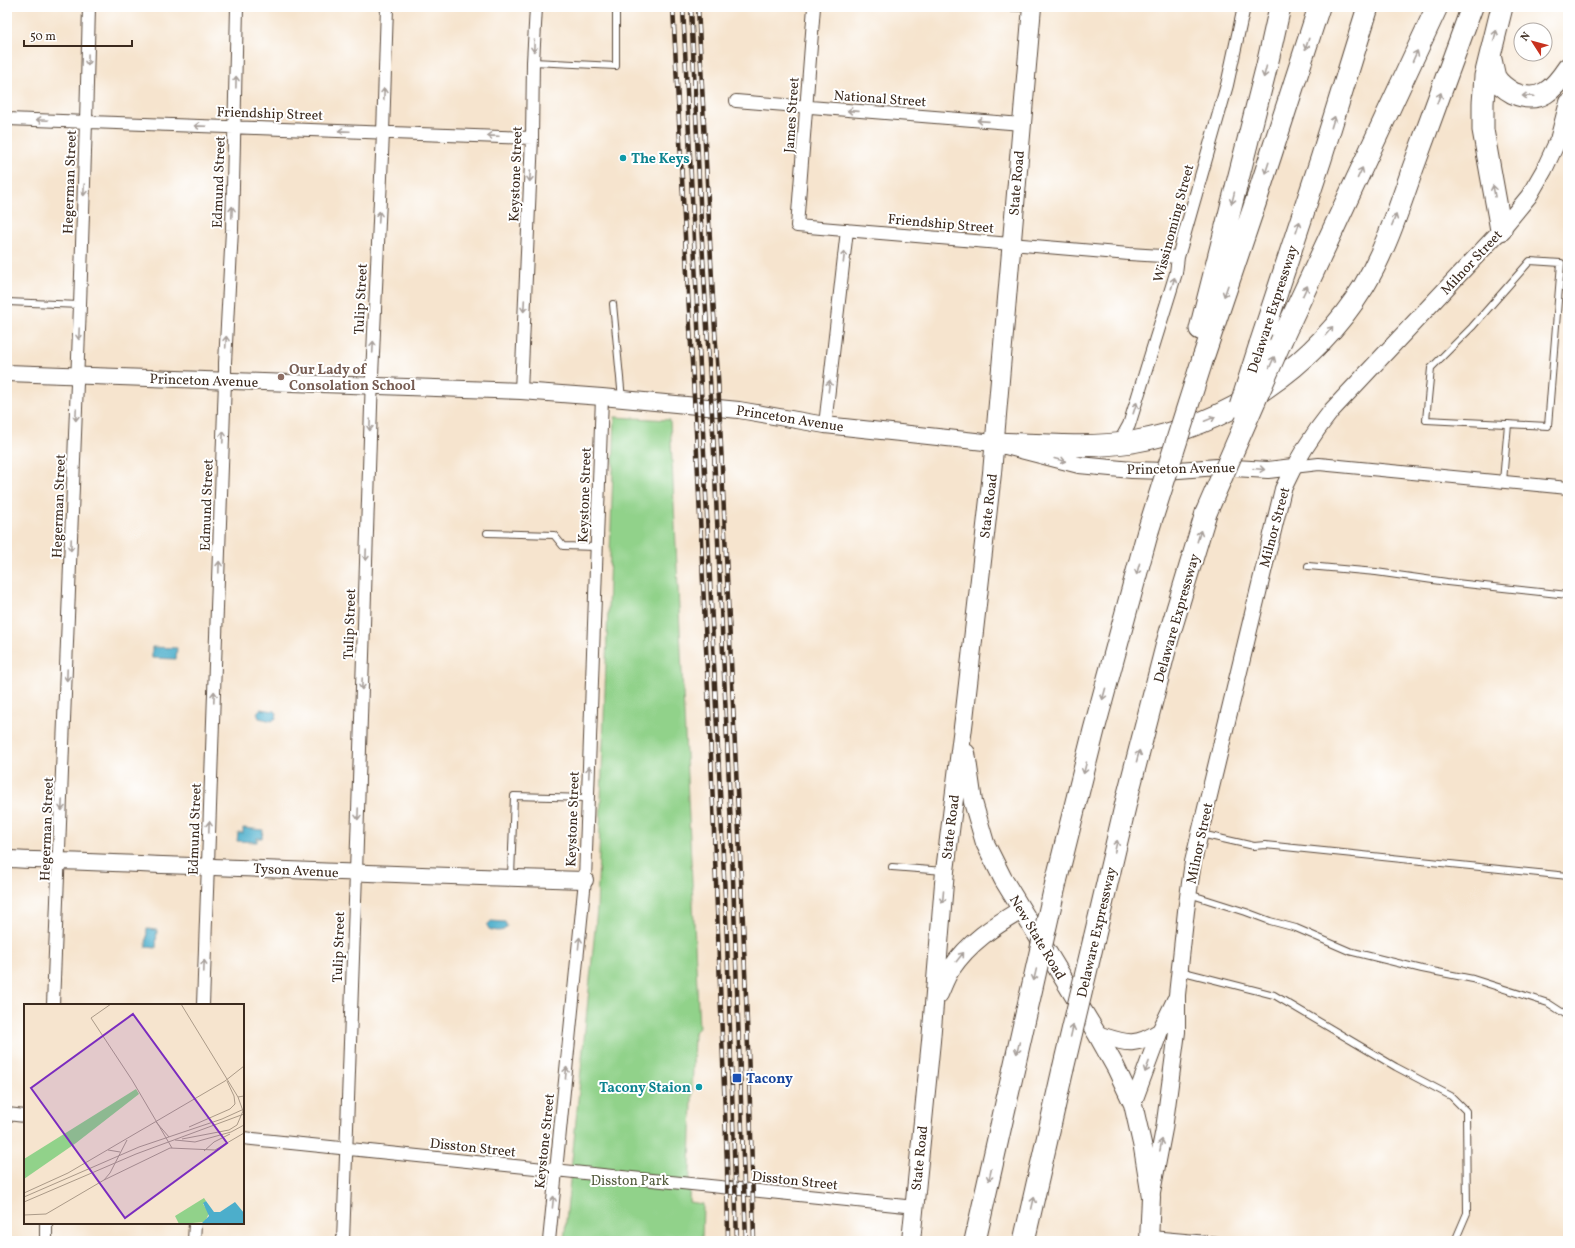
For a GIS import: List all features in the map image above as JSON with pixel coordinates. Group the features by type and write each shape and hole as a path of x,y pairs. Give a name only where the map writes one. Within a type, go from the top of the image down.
{"highway":[{"path":"975,1241 1056,882 1096,722 1148,531 1197,361 1280,7"},
{"path":"1197,361 1256,201 1319,7"},
{"name":"Delaware Expressway","path":"1024,1241 1128,794 1166,647 1206,513 1321,159 1368,7"},
{"path":"1206,513 1282,339 1436,7"},
{"path":"994,443 1078,445 1119,443 1186,429 1220,415 1250,398 1283,376 1302,359 1320,342 1341,318 1364,286 1382,251 1472,7"},
{"path":"1501,230 1483,130 1483,103 1485,76 1502,7"},
{"path":"1490,56 1496,78 1505,89 1522,97 1541,96 1557,85 1568,68"}],"main road":[{"name":"State Road","path":"911,1241 945,871 964,719 994,443 1032,8"},
{"name":"Milnor Street","path":"1151,1197 1164,1129 1177,1032 1180,971 1193,862 1283,489 1293,467 1317,428 1332,410 1501,230 1529,196 1544,170 1558,140 1568,102"},
{"name":"Princeton Avenue","path":"7,373 521,391 602,396 739,410 825,425 994,443 1079,465 1132,470 1166,471 1218,468 1268,470 1293,467"},
{"name":"New State Road","path":"964,719 968,772 973,802 985,843 1003,879 1097,1034 1116,1068 1133,1104 1143,1148 1151,1197 1149,1237"},
{"name":"Tyson Avenue","path":"7,859 356,873 585,880"},
{"name":"State Road","path":"934,1003 951,969 969,946 987,931 1022,910"},
{"name":"Milnor Street","path":"1133,1104 1160,1031 1178,995"},
{"path":"1097,1034 1123,1042 1132,1042 1147,1039 1160,1031"}],"street":[{"name":"Hegerman Street","path":"53,1004 60,861 78,376 88,7"},
{"name":"Edmund Street","path":"203,1004 225,363 232,230 238,7"},
{"name":"Tulip Street","path":"342,1241 356,873 371,386 383,133 387,7"},
{"name":"Keystone Street","path":"521,391 536,7"},
{"name":"James Street","path":"797,226 814,7"},
{"name":"Wissinoming Street","path":"1119,443 1129,425 1135,408 1176,273 1178,257 1228,85 1244,7"},
{"name":"National Street","path":"736,101 1022,124"},
{"name":"Friendship Street","path":"7,119 532,138"},
{"name":"Friendship Street","path":"797,226 1178,257"},
{"path":"825,425 847,230"},
{"name":"Keystone Street","path":"549,1241 585,880 602,396"},
{"name":"Princeton Avenue","path":"1293,467 1319,464 1568,488"},
{"path":"7,1114 24,1116"},
{"name":"Disston Street","path":"244,1138 915,1207"},
{"path":"46,1224 46,1241"},
{"path":"194,1241 195,1224"}],"lane":[{"path":"533,62 616,66 616,7"},
{"path":"987,7 1032,8"},
{"path":"1530,261 1561,263 1548,426 1508,424 1426,420 1431,368 1472,327 1530,261"},
{"path":"7,302 80,306"},
{"path":"613,304 622,399"},
{"path":"1503,481 1508,424"},
{"path":"487,533 554,535 564,546 597,547"},
{"path":"1308,566 1376,572 1455,583 1568,595"},
{"path":"510,878 514,796 588,798"},
{"path":"1200,833 1254,846 1272,846 1568,876"},
{"path":"892,867 945,871"},
{"path":"1189,894 1270,921 1296,928 1349,951 1422,969 1473,979 1548,1003 1568,1016"},
{"path":"1180,971 1274,995 1396,1067 1451,1096 1466,1111 1466,1213 1455,1241"},
{"path":"1149,1237 1230,1241"}],"green space":[{"name":"Disston Park","path":"615,417 670,420 699,1028 694,1033 689,1202 703,1204 702,1241 564,1241 597,909"}],"water":[{"path":"152,647 177,648 176,659 152,658"},
{"path":"260,709 275,711 277,713 276,718 272,721 259,718 257,713"},
{"path":"243,828 263,830 262,838 257,838 257,842 237,841 238,833 243,833"},
{"path":"491,921 505,922 507,926 502,931 491,930 487,925"},
{"path":"147,929 157,930 156,948 146,947"}],"railway":[{"path":"673,7 696,431 711,755 727,1163 728,1241"},
{"path":"683,7 727,940 737,1241"},
{"path":"691,7 701,223 713,431 732,850 746,1241"},
{"path":"698,7 718,376 738,808 754,1241"}],"place":[{"name":"The Keys","path":"623,158"},
{"name":"Our Lady of Consolation School","path":"281,377"},
{"name":"Tacony","path":"737,1078"},
{"name":"Tacony Staion","path":"699,1087"}]}
